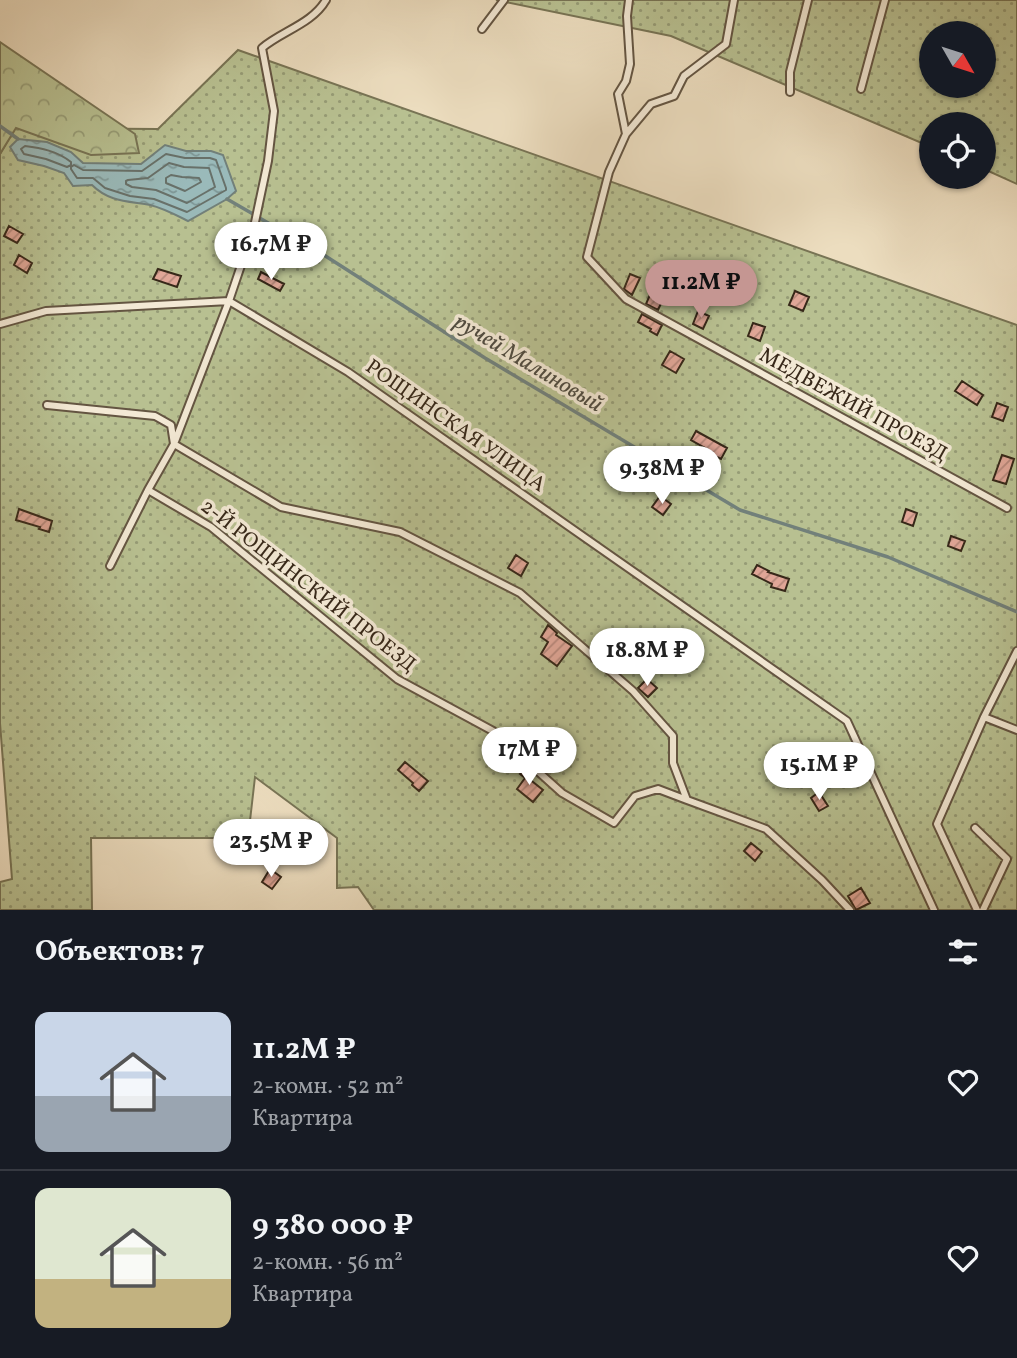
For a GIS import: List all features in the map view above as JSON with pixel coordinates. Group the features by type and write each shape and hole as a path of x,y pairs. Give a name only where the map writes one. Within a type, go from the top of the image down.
{"lane":[{"path":"110,566 174,444 229,301 254,227 268,161 274,111 262,48 273,38 309,18 326,0"},
{"path":"482,29 504,0"},
{"path":"626,134 618,94 626,81 630,64 627,16 629,0"},
{"path":"626,134 651,104 674,96 684,76 726,44 734,0"},
{"path":"790,92 790,72 808,0"},
{"path":"861,89 885,0"},
{"name":"МЕДВЕЖИЙ ПРОЕЗД","path":"626,134 609,172 587,257 626,299 1007,508"},
{"path":"0,324 46,311 229,301"},
{"name":"РОЩИНСКАЯ УЛИЦА","path":"229,301 348,372 847,721 934,910"},
{"path":"47,405 155,416 172,425 174,444"},
{"path":"174,444 281,507 401,532 520,593 633,691 673,736 673,763 687,800 766,829 822,880 850,910"},
{"name":"2-Й РОЩИНСКИЙ ПРОЕЗД","path":"148,490 211,527 397,679 493,731 562,793 614,823 635,796 658,789 687,800"},
{"path":"977,910 937,824 1017,650"},
{"path":"984,718 1017,730"},
{"path":"975,828 1007,859 983,910"}],"green space":[{"path":"496,0 1017,0 1017,184 996,174 996,112 919,112 919,142 671,36"},
{"path":"0,42 135,134 139,153 91,155 16,128 0,154"},
{"path":"238,50 1017,325 1017,910 374,910 358,887 337,888 337,838 255,777 248,838 91,838 92,910 0,910 0,882 12,879 0,723 0,154 15,128 158,129"}],"water":[{"path":"18,139 47,142 71,152 83,163 141,164 165,145 186,151 211,151 223,155 236,191 188,221 155,206 112,198 92,185 73,186 64,173 18,160 10,147"}],"building":[{"path":"9,226 23,234 17,243 4,236"},
{"path":"19,255 32,263 27,273 14,265"},
{"path":"158,269 181,276 177,287 153,279"},
{"path":"261,272 284,284 280,291 258,279"},
{"path":"630,274 640,278 632,295 624,289"},
{"path":"652,290 665,295 658,310 646,304"},
{"path":"795,291 809,297 803,311 789,305"},
{"path":"698,311 709,316 703,329 693,324"},
{"path":"642,314 662,325 657,335 638,322"},
{"path":"753,323 765,327 760,341 748,336"},
{"path":"670,351 684,359 676,373 662,365"},
{"path":"789,367 806,375 802,386 784,378"},
{"path":"962,381 983,395 977,405 955,391"},
{"path":"997,403 1008,407 1003,421 992,417"},
{"path":"696,431 727,448 721,459 691,440"},
{"path":"1002,455 1014,459 1006,484 993,480"},
{"path":"660,496 671,504 663,515 652,507"},
{"path":"19,509 52,521 49,532 16,520"},
{"path":"906,509 917,513 913,526 902,522"},
{"path":"951,536 965,541 961,551 948,546"},
{"path":"516,555 528,563 521,576 508,568"},
{"path":"757,565 789,579 785,591 771,587 772,584 752,574"},
{"path":"548,625 556,635 572,646 557,666 541,654 548,642 541,637"},
{"path":"647,679 657,688 648,697 638,688"},
{"path":"405,762 428,781 419,791 398,770"},
{"path":"526,768 532,774 528,778 543,790 533,802 517,789 525,778 520,774"},
{"path":"819,792 828,806 819,811 811,798"},
{"path":"751,843 762,852 755,861 744,851"},
{"path":"270,869 281,877 272,889 262,882"},
{"path":"861,888 870,903 856,910 848,896"}],"waterway":[{"path":"0,126 18,139"},
{"name":"ручей Малиновый","path":"227,199 327,257 485,358 740,510 888,557 1017,612"}]}
